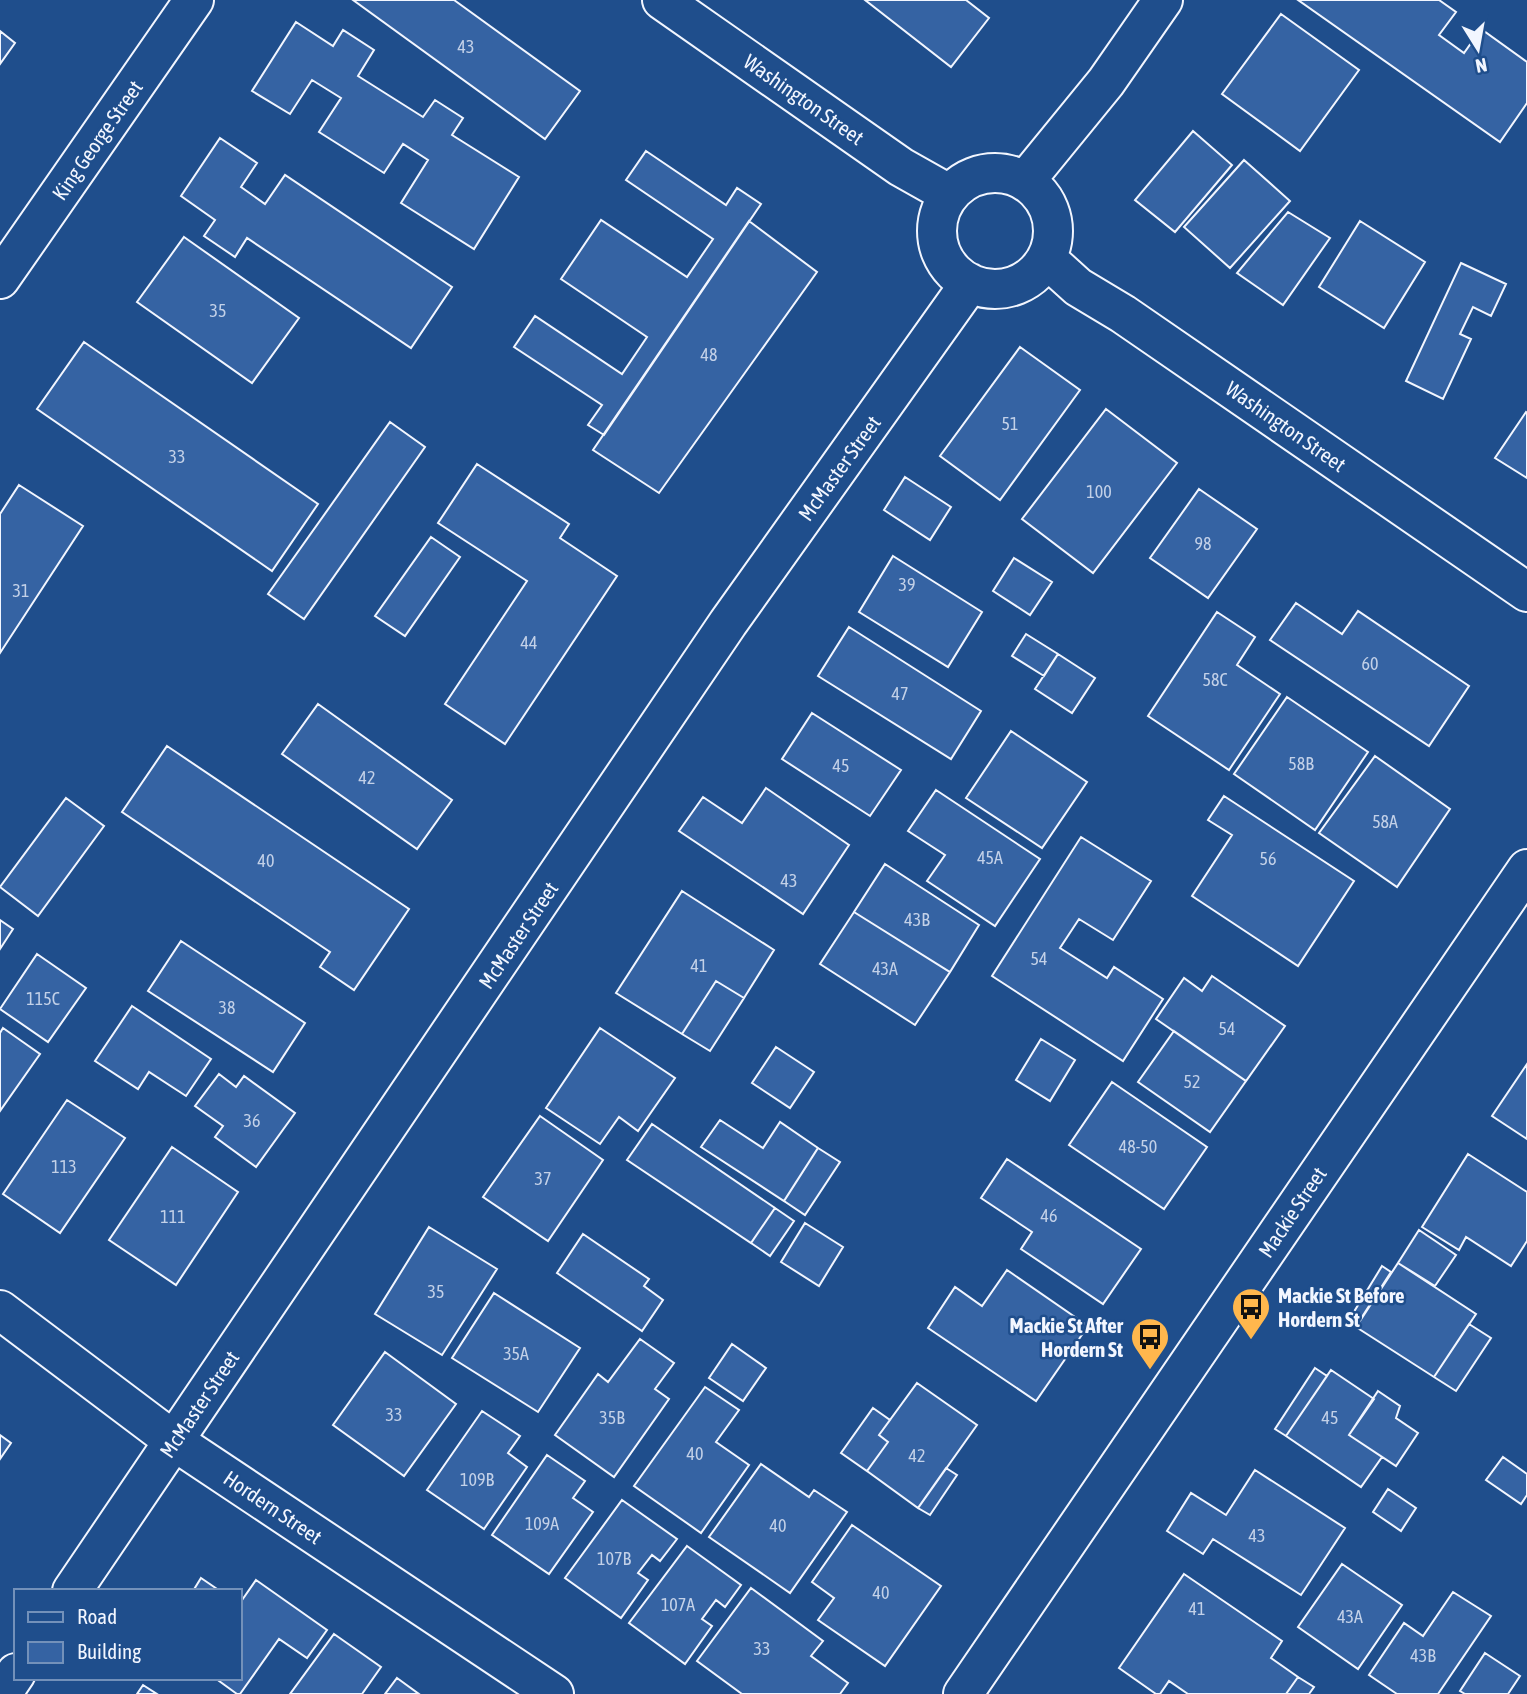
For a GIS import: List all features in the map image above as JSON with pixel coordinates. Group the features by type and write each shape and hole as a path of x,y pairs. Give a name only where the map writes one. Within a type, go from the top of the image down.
{"street":[{"name":"King George Street","path":"0,279 194,0"},
{"name":"Washington Street","path":"662,0 901,167 949,194"},
{"path":"1026,180 1106,82 1163,0"},
{"path":"994,172 1010,173 1026,180 1038,190 1052,215 1055,230 1047,259 1038,271 1013,287 984,288 957,275 940,251 937,221 949,194 976,175 994,172"},
{"name":"Washington Street","path":"1047,259 1078,287 1123,314 1527,592"},
{"name":"McMaster Street","path":"73,1589 728,623 970,283"},
{"name":"Mackie Street","path":"963,1694 1527,869"},
{"name":"Hordern Street","path":"0,1310 174,1441 554,1694"},
{"path":"2,1694 14,1676"}],"building":[{"path":"353,0 454,0 580,91 545,139"},
{"path":"865,0 966,0 989,18 951,67"},
{"path":"1298,0 1439,0 1456,12 1439,35 1464,53 1481,29 1527,62 1527,103 1500,142"},
{"path":"1281,14 1359,70 1300,151 1222,94"},
{"path":"296,22 333,46 343,30 374,50 358,76 423,117 435,100 463,118 452,135 519,177 474,249 401,203 428,160 403,144 384,173 319,132 341,98 312,80 290,114 252,91"},
{"path":"0,31 15,43 0,64"},
{"path":"1193,131 1232,165 1175,232 1135,200"},
{"path":"220,138 257,163 241,187 265,204 285,175 452,287 411,348 247,238 235,257 204,236 215,220 181,196"},
{"path":"646,151 726,205 737,188 761,204 604,435 588,425 602,405 514,347 535,316 622,374 647,337 561,279 601,220 687,277 713,239 626,180"},
{"path":"1244,160 1290,201 1230,268 1184,227"},
{"path":"1288,212 1330,238 1283,305 1237,273"},
{"path":"749,221 817,272 659,493 593,450"},
{"path":"1360,221 1425,262 1384,328 1319,287"},
{"path":"184,237 299,318 252,383 137,302"},
{"path":"1461,263 1506,284 1491,316 1473,307 1460,334 1471,339 1443,399 1406,381"},
{"path":"84,342 318,504 272,571 37,409"},
{"path":"1020,347 1080,390 1000,500 940,456"},
{"path":"1106,409 1177,463 1093,573 1022,519"},
{"path":"1527,413 1527,478 1495,458"},
{"path":"390,422 425,447 304,619 268,594"},
{"path":"477,464 569,524 560,538 617,576 505,744 445,704 527,581 438,523"},
{"path":"905,477 951,507 930,540 884,510"},
{"path":"19,485 83,526 0,653 0,514"},
{"path":"1199,489 1257,529 1208,598 1150,558"},
{"path":"431,537 460,557 405,636 375,616"},
{"path":"893,556 982,612 948,667 859,612"},
{"path":"1014,558 1052,582 1030,615 993,591"},
{"path":"1296,603 1342,634 1358,611 1469,686 1429,746 1270,640"},
{"path":"1217,612 1255,637 1237,665 1280,694 1229,770 1148,716"},
{"path":"849,627 981,711 951,759 818,676"},
{"path":"1026,634 1058,654 1044,676 1012,656"},
{"path":"1058,654 1095,678 1072,713 1035,689"},
{"path":"1287,697 1368,752 1315,830 1234,774"},
{"path":"318,704 452,800 417,849 282,754"},
{"path":"812,713 901,770 870,816 782,759"},
{"path":"1011,731 1087,782 1042,848 966,798"},
{"path":"167,746 409,909 354,990 320,967 330,952 122,812"},
{"path":"1375,756 1450,809 1397,887 1319,833"},
{"path":"766,788 849,845 803,914 679,831 703,797 742,823"},
{"path":"936,790 1040,859 995,926 927,881 945,855 908,831"},
{"path":"1224,796 1354,881 1298,966 1192,896 1232,835 1208,820"},
{"path":"66,798 104,826 38,916 0,887"},
{"path":"1081,837 1151,881 1113,940 1079,919 1060,948 1107,978 1114,967 1163,999 1123,1061 992,976"},
{"path":"885,864 979,925 950,972 854,912"},
{"path":"682,891 774,950 744,998 716,981 682,1034 616,993"},
{"path":"854,912 950,972 915,1025 820,964"},
{"path":"0,920 13,929 0,949"},
{"path":"181,941 305,1023 273,1072 148,991"},
{"path":"37,954 86,988 48,1042 0,1009"},
{"path":"1212,976 1285,1026 1246,1081 1156,1019 1184,978 1202,991"},
{"path":"716,981 744,998 710,1051 682,1034"},
{"path":"132,1006 211,1059 186,1096 149,1072 138,1089 95,1061"},
{"path":"3,1028 40,1054 0,1111 0,1033"},
{"path":"600,1028 675,1078 638,1131 619,1117 600,1144 546,1108"},
{"path":"1174,1031 1246,1081 1210,1132 1138,1082"},
{"path":"1041,1039 1075,1060 1050,1101 1016,1080"},
{"path":"776,1047 814,1072 790,1108 752,1083"},
{"path":"1527,1064 1527,1139 1492,1116"},
{"path":"219,1074 236,1087 244,1076 295,1113 256,1167 215,1137 223,1126 195,1106"},
{"path":"1112,1082 1207,1147 1164,1209 1069,1145"},
{"path":"67,1100 125,1138 60,1233 3,1194"},
{"path":"540,1116 603,1160 548,1241 483,1197"},
{"path":"720,1120 763,1148 780,1122 818,1148 784,1201 701,1147"},
{"path":"652,1124 775,1208 751,1243 627,1160"},
{"path":"172,1147 238,1192 176,1285 109,1240"},
{"path":"818,1148 840,1162 805,1215 784,1201"},
{"path":"1468,1154 1527,1192 1527,1241 1511,1266 1466,1237 1459,1250 1422,1227"},
{"path":"1007,1159 1141,1249 1103,1304 1021,1249 1032,1232 981,1198"},
{"path":"775,1208 794,1221 770,1256 751,1243"},
{"path":"805,1223 843,1247 819,1286 781,1262"},
{"path":"429,1227 497,1269 442,1355 375,1314"},
{"path":"1419,1230 1456,1255 1435,1286 1398,1263"},
{"path":"583,1234 649,1279 644,1286 663,1300 642,1331 557,1273"},
{"path":"1398,1263 1476,1314 1434,1377 1356,1327"},
{"path":"1382,1266 1391,1272 1360,1320 1352,1315"},
{"path":"1007,1270 1088,1326 1036,1401 928,1328 955,1287 982,1306"},
{"path":"494,1293 580,1348 538,1412 452,1358"},
{"path":"1469,1324 1491,1338 1456,1391 1434,1377"},
{"path":"640,1339 674,1363 655,1389 669,1399 614,1477 555,1435 598,1374 608,1382"},
{"path":"732,1344 766,1368 743,1401 709,1378"},
{"path":"385,1352 456,1404 404,1476 333,1425"},
{"path":"1315,1368 1327,1376 1286,1436 1275,1429"},
{"path":"1331,1370 1374,1399 1349,1435 1382,1457 1361,1487 1286,1436"},
{"path":"917,1383 977,1425 918,1508 867,1471 888,1442 879,1435"},
{"path":"705,1387 739,1410 716,1442 749,1465 701,1533 634,1486"},
{"path":"1378,1391 1400,1406 1396,1418 1418,1433 1396,1466 1349,1435"},
{"path":"873,1408 890,1420 879,1435 888,1442 867,1471 841,1453"},
{"path":"482,1411 520,1436 508,1453 527,1467 484,1529 427,1490"},
{"path":"0,1435 11,1443 0,1459"},
{"path":"547,1455 585,1481 573,1498 593,1512 549,1574 492,1535"},
{"path":"1503,1457 1527,1474 1527,1495 1521,1504 1486,1480"},
{"path":"761,1464 809,1497 814,1490 847,1512 790,1593 709,1537"},
{"path":"946,1468 957,1475 930,1515 918,1508"},
{"path":"1255,1470 1345,1528 1301,1595 1213,1539 1203,1554 1167,1531 1191,1493 1226,1515"},
{"path":"1388,1489 1416,1508 1401,1531 1373,1512"},
{"path":"622,1500 677,1539 660,1561 652,1555 638,1573 648,1580 621,1618 565,1578"},
{"path":"852,1525 941,1586 885,1666 818,1620 834,1598 812,1582"},
{"path":"687,1546 741,1585 725,1607 716,1600 702,1619 712,1626 685,1664 629,1623"},
{"path":"1342,1564 1402,1605 1358,1669 1298,1627"},
{"path":"1184,1574 1282,1641 1271,1658 1298,1677 1286,1694 1188,1694 1169,1681 1160,1694 1156,1694 1119,1668"},
{"path":"201,1578 217,1589 194,1589"},
{"path":"256,1580 327,1630 307,1658 279,1639 240,1694 237,1694 218,1680 242,1680 242,1600"},
{"path":"751,1588 823,1641 811,1656 848,1683 840,1694 742,1694 697,1661"},
{"path":"1453,1592 1491,1616 1438,1694 1397,1694 1369,1675 1404,1623 1423,1636"},
{"path":"334,1634 381,1667 362,1694 290,1694"},
{"path":"1485,1653 1520,1676 1508,1694 1465,1694 1460,1691"},
{"path":"1298,1677 1314,1687 1309,1694 1286,1694"},
{"path":"397,1678 419,1694 385,1694"},
{"path":"143,1685 157,1694 137,1694"}],"place":[{"name":"Mackie St Before Hordern St","path":"1251,1341"},
{"name":"Mackie St After Hordern St","path":"1150,1371"}]}
